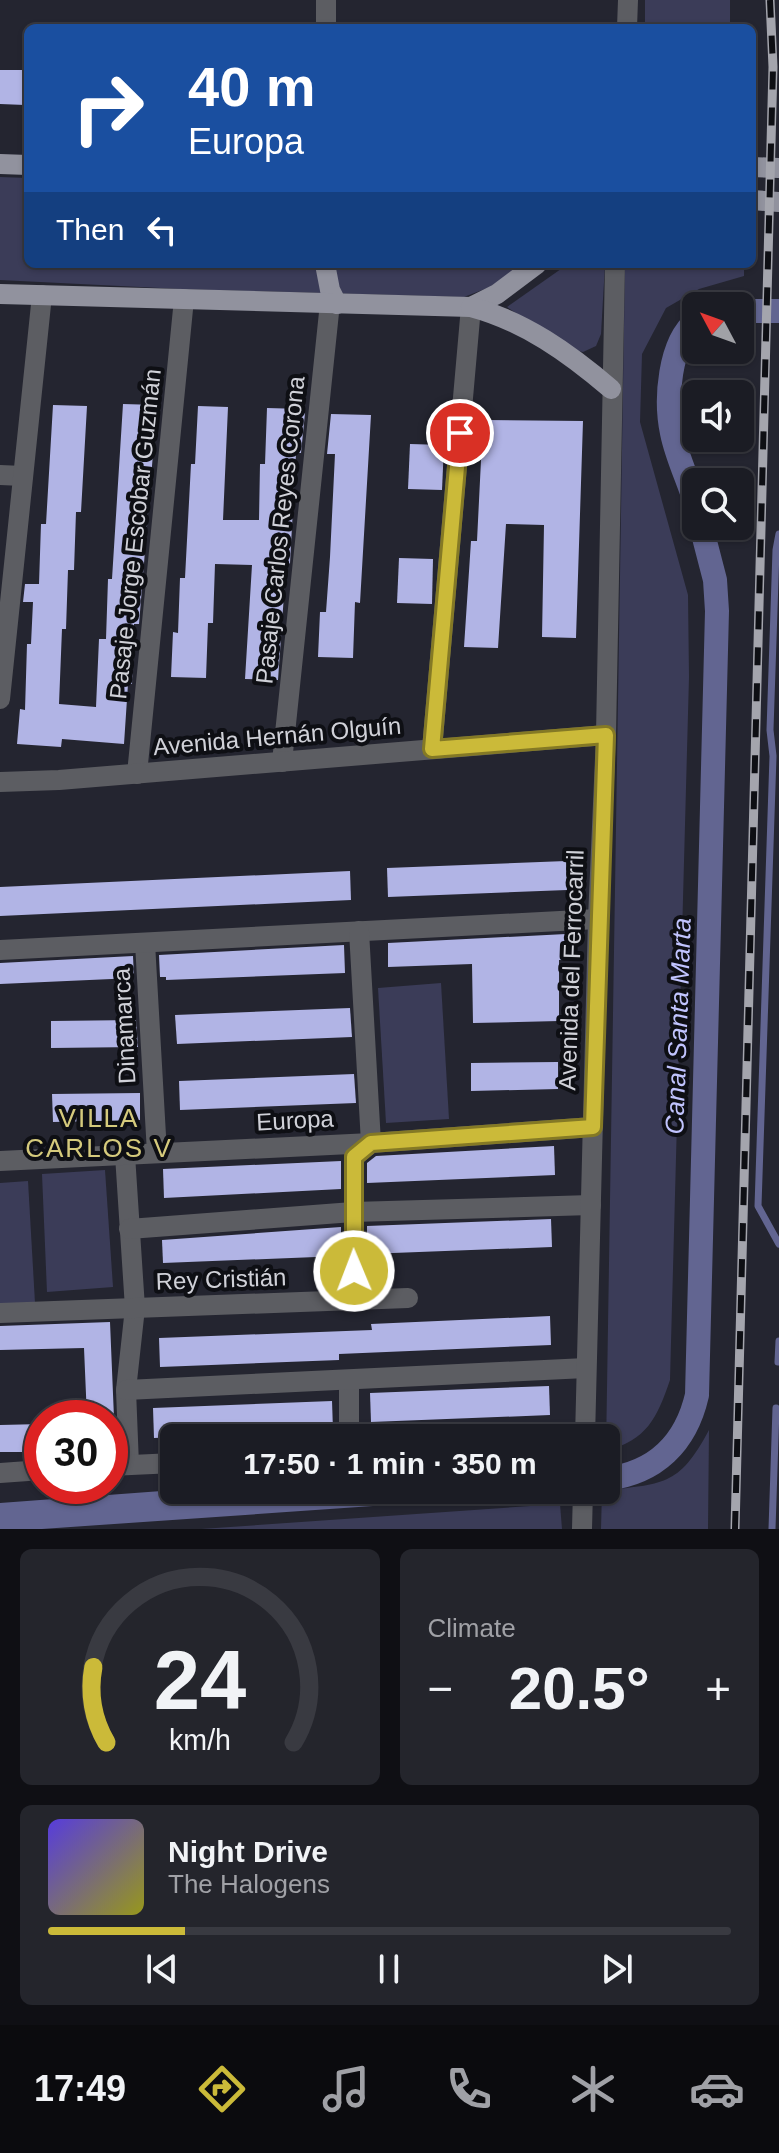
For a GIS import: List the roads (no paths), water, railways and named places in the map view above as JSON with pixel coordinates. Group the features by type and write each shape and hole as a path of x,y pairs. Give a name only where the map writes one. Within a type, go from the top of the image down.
{"main road":[{"path":"0,164 24,165"},
{"path":"756,167 779,168"},
{"path":"756,200 779,202"},
{"path":"326,268 333,304"},
{"path":"471,307 497,294 532,268"},
{"path":"0,294 471,307 508,319 530,331 585,367 611,389"}],"street":[{"path":"326,0 326,24"},
{"path":"627,24 628,0"},
{"name":"Avenida del Ferrocarril","path":"585,1424 598,919 606,735 615,268"},
{"path":"0,699 4,626 42,295"},
{"name":"Pasaje Jorge Escobar Guzmán","path":"137,774 184,299"},
{"name":"Pasaje Carlos Reyes Corona","path":"282,762 333,304"},
{"path":"432,749 471,307"},
{"path":"0,475 23,476"},
{"name":"Avenida Hernán Olguín","path":"0,782 137,774 606,735"},
{"path":"0,950 598,919"},
{"path":"354,1300 354,1157 371,1143 359,931"},
{"name":"Dinamarca","path":"145,943 157,1153"},
{"name":"Europa","path":"0,1161 371,1143 593,1127"},
{"path":"125,1155 135,1308 125,1400"},
{"path":"129,1229 353,1212 591,1205"},
{"name":"Rey Cristián","path":"0,1313 408,1298"},
{"path":"126,1390 586,1368"},
{"path":"349,1380 349,1424"},
{"path":"128,1466 160,1464"},
{"path":"0,1473 24,1471"},
{"path":"582,1529 583,1504"}],"waterway":[{"name":"Canal Santa Marta","path":"754,311 779,311"},
{"name":"Canal Santa Marta","path":"682,340 671,373 669,405 674,442 683,468"},
{"path":"779,534 770,730 773,756 758,1206 779,1244"},
{"name":"Canal Santa Marta","path":"620,1477 640,1470 666,1453 685,1428 697,1395 717,611 715,580 705,540"},
{"path":"778,1362 779,1341"},
{"path":"772,1529 776,1408"}],"railway":[{"path":"735,1529 773,67 770,0"}],"district":[{"name":"VILLA CARLOS V","path":"99,1133"}]}
